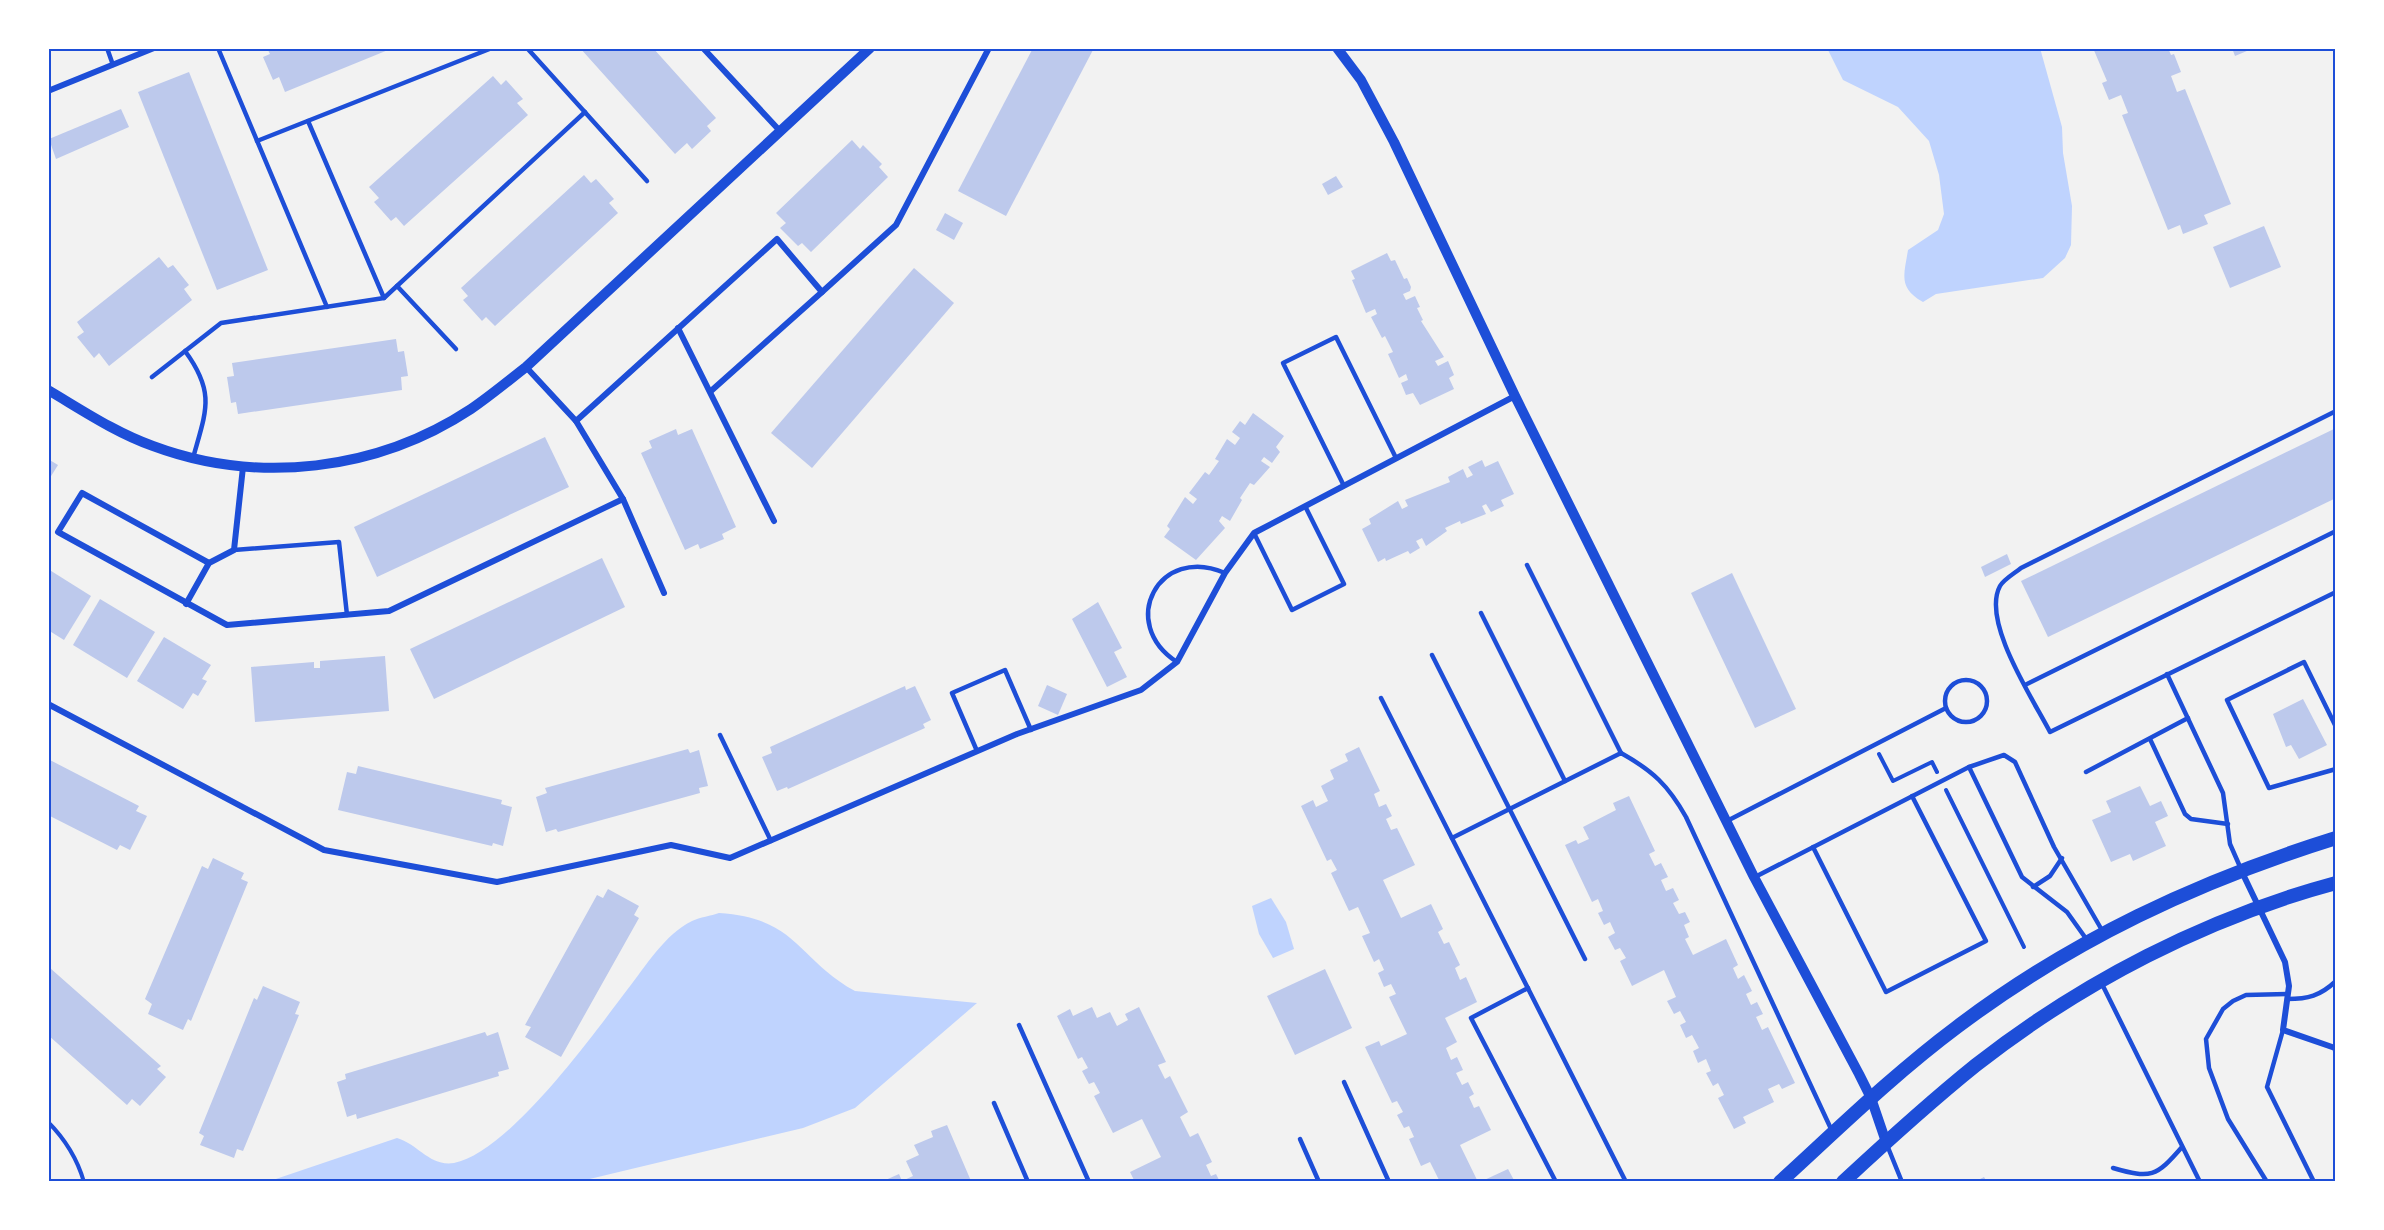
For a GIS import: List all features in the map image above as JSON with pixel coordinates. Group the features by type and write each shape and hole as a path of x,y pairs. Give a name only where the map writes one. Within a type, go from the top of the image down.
{"main road":[{"path":"1780,1182 1871,1098 1957,1027 2012,987 2087,940 2163,902 2241,869 2336,838"},
{"path":"1843,1182 2007,1042 2100,982 2159,949 2260,906 2336,883"}],"street":[{"path":"48,92 154,48"},
{"path":"703,48 780,131"},
{"path":"48,390 151,446 193,459 243,467 300,469 345,462 413,441 471,409 526,368 870,48"},
{"path":"711,391 896,225 988,48"},
{"path":"1337,48 1361,80 1394,142 1515,396 1754,877 1871,1098 1886,1143"},
{"path":"576,421 777,239 822,292"},
{"path":"678,328 774,521"},
{"path":"526,368 576,421 622,499 664,593"},
{"path":"48,704 324,850 497,882 671,845 730,858 977,751 1141,690 1177,662 1225,573 1254,533 1515,396"},
{"path":"186,604 209,563 234,550 243,467"},
{"path":"209,563 82,493 58,532 227,625 389,611 622,499"},
{"path":"2241,869 2285,962 2287,996 2283,1030 2335,1048 2336,1051"}],"lane":[{"path":"106,48 113,65"},
{"path":"218,48 327,307"},
{"path":"257,141 492,48"},
{"path":"527,48 647,181"},
{"path":"152,377 221,323 384,298 585,112"},
{"path":"308,121 384,298"},
{"path":"397,286 456,349"},
{"path":"1344,486 1283,363 1336,337 1395,459"},
{"path":"185,351 198,369 207,396 193,459"},
{"path":"2336,411 2021,568 2000,585 1995,603 1997,626 2050,732 2336,592"},
{"path":"1254,533 1292,610 1344,584 1305,506"},
{"path":"2025,686 2336,531"},
{"path":"234,550 339,542 347,615"},
{"path":"1177,662 1158,646 1148,624 1148,608 1153,592 1163,579 1177,569 1193,565 1210,567 1225,573"},
{"path":"1527,565 1621,753 1648,768 1670,790 1686,817 1833,1134"},
{"path":"1481,613 1565,781"},
{"path":"1432,655 1586,959"},
{"path":"2336,727 2304,662 2227,700 2269,788 2336,769"},
{"path":"977,751 952,693 1005,670 1031,730"},
{"path":"2167,674 2223,793 2230,844 2241,869"},
{"path":"1959,681 1975,682 1985,694 1985,710 1973,721 1957,720 1946,708 1947,692 1959,681"},
{"path":"1381,698 1626,1182"},
{"path":"1727,821 1946,708"},
{"path":"2086,772 2188,718"},
{"path":"720,735 771,841"},
{"path":"2150,739 2185,814 2191,819 2228,824"},
{"path":"1452,838 1621,753"},
{"path":"1754,877 1968,767 2004,755 2015,762 2062,858 2103,932"},
{"path":"1968,767 2022,877 2067,912 2087,940"},
{"path":"1813,847 1886,992 1986,941 1912,796"},
{"path":"2033,887 2050,876 2062,858"},
{"path":"2267,1182 2228,1119 2210,1068 2206,1039 2223,1009 2246,995 2308,999 2323,993 2336,981"},
{"path":"2100,982 2200,1182"},
{"path":"1528,988 1471,1018 1556,1182"},
{"path":"1019,1025 1089,1182"},
{"path":"2283,1030 2267,1087 2314,1182"},
{"path":"1344,1082 1389,1182"},
{"path":"994,1103 1028,1182"},
{"path":"1300,1139 1319,1182"},
{"path":"1886,1143 1902,1182"},
{"path":"2113,1168 2142,1176 2164,1167 2182,1147"}],"path":[{"path":"1874,746 1893,781 1932,762 2024,947"},
{"path":"48,1122 65,1140 80,1166 84,1182"}],"water":[{"path":"1827,48 2040,48 2062,127 2063,153 2072,206 2071,245 2065,258 2043,278 1936,294 1923,302 1915,297 1906,286 1904,274 1908,250 1938,230 1944,214 1939,175 1929,141 1898,107 1843,80"},
{"path":"1271,898 1286,922 1294,949 1273,958 1259,934 1252,906"},
{"path":"719,913 745,916 781,931 836,979 855,991 977,1003 855,1108 803,1128 577,1182 267,1182 397,1138 438,1162 454,1163 476,1155 524,1116 548,1090 649,961 673,934 698,918"}],"building":[{"path":"267,48 393,48 285,92 279,77 273,80 263,57 270,54"},
{"path":"580,48 653,48 716,118 707,126 711,131 692,149 687,143 675,154"},
{"path":"1033,48 1094,48 1006,216 958,191"},
{"path":"2093,48 2168,48 2171,55 2174,54 2181,72 2171,76 2177,92 2185,89 2231,204 2204,215 2208,224 2183,234 2180,225 2168,230 2122,115 2128,113 2121,95 2109,100 2102,83 2107,81"},
{"path":"2232,48 2254,48 2235,56"},
{"path":"189,72 268,270 217,290 138,92"},
{"path":"493,76 501,85 506,80 523,99 517,103 528,115 404,226 396,217 391,221 374,202 379,198 369,187"},
{"path":"121,109 129,127 56,159 49,139"},
{"path":"852,140 860,149 863,145 882,164 879,167 888,177 811,252 802,243 798,246 780,228 786,223 776,213"},
{"path":"584,175 591,183 596,179 614,199 609,203 618,213 495,326 486,317 482,321 463,300 468,296 461,288"},
{"path":"1336,176 1343,187 1328,195 1322,184"},
{"path":"945,213 963,223 954,240 936,230"},
{"path":"2264,226 2281,267 2230,288 2213,247"},
{"path":"1387,253 1391,261 1395,260 1404,279 1407,278 1411,287 1410,291 1403,294 1406,300 1415,296 1420,307 1417,308 1423,320 1421,321 1444,357 1435,361 1438,366 1448,361 1454,375 1449,378 1454,389 1420,405 1413,393 1406,395 1401,383 1408,380 1406,374 1399,378 1388,354 1393,352 1385,336 1382,338 1371,317 1377,314 1375,309 1366,313 1352,280 1355,279 1351,271"},
{"path":"159,257 168,268 173,265 189,285 184,289 192,300 109,366 99,353 94,358 77,337 84,332 77,322"},
{"path":"914,268 954,303 812,468 771,433"},
{"path":"396,339 398,352 404,351 408,376 401,377 402,390 238,414 236,402 231,403 227,377 234,376 232,363"},
{"path":"1253,413 1284,436 1276,447 1280,452 1272,463 1264,457 1261,461 1270,467 1254,485 1250,483 1240,498 1242,500 1230,521 1222,516 1219,521 1225,528 1196,560 1164,537 1170,529 1167,526 1185,497 1193,504 1197,499 1189,493 1205,472 1209,475 1219,461 1215,459 1227,439 1235,445 1240,438 1232,432 1240,421 1245,425"},
{"path":"2336,428 2336,498 2048,637 2021,581"},
{"path":"676,429 678,435 692,429 736,527 722,534 724,539 700,549 698,544 685,550 641,453 652,448 649,441"},
{"path":"545,437 569,487 377,577 354,527"},
{"path":"48,459 58,465 48,481"},
{"path":"1482,460 1485,467 1498,461 1514,494 1501,500 1504,506 1491,512 1486,504 1482,506 1486,514 1445,528 1447,531 1426,546 1422,538 1416,541 1420,548 1410,554 1408,551 1386,561 1385,558 1378,562 1362,529 1371,524 1369,519 1398,501 1402,509 1408,506 1405,500 1450,482 1448,477 1463,469 1467,478 1473,475 1468,467"},
{"path":"2007,554 2011,564 1985,577 1981,567"},
{"path":"602,558 625,607 434,699 410,649"},
{"path":"48,569 91,596 64,640 48,630"},
{"path":"1732,573 1796,709 1755,728 1691,593"},
{"path":"100,599 155,632 127,678 73,645"},
{"path":"1098,602 1122,648 1114,652 1127,677 1107,687 1072,619"},
{"path":"164,637 211,665 202,679 207,681 198,696 193,693 183,709 137,681"},
{"path":"385,656 389,711 255,722 251,667 314,662 314,668 320,668 320,661"},
{"path":"1047,685 1067,694 1058,715 1038,706"},
{"path":"905,686 906,690 915,686 931,720 923,724 925,728 788,789 787,787 777,791 762,757 772,753 770,747"},
{"path":"2303,699 2327,745 2299,759 2291,745 2286,747 2273,714"},
{"path":"1359,747 1380,791 1374,794 1379,807 1386,804 1392,816 1386,819 1391,830 1397,828 1415,865 1383,880 1401,918 1431,904 1443,929 1438,932 1444,944 1449,942 1460,965 1455,968 1460,980 1466,977 1477,1002 1445,1018 1457,1042 1446,1048 1451,1060 1457,1057 1463,1070 1456,1073 1462,1085 1468,1082 1474,1094 1469,1097 1474,1108 1479,1106 1491,1130 1460,1145 1478,1182 1440,1182 1430,1162 1421,1166 1409,1139 1414,1137 1409,1126 1404,1128 1397,1115 1403,1112 1397,1101 1392,1103 1365,1047 1379,1041 1381,1046 1407,1034 1389,997 1396,994 1391,984 1384,987 1378,973 1384,970 1379,959 1374,962 1362,936 1370,933 1358,907 1349,911 1331,873 1337,870 1331,859 1327,861 1301,806 1313,800 1316,807 1328,801 1321,786 1334,779 1330,770 1348,761 1345,754"},
{"path":"688,749 690,753 699,750 708,786 699,788 700,793 558,832 556,829 546,832 536,797 547,793 545,788"},
{"path":"48,759 139,806 136,811 147,816 130,850 120,845 117,850 48,815"},
{"path":"358,766 502,800 501,804 512,807 503,846 493,843 492,846 338,810 347,772 356,774"},
{"path":"2140,786 2150,806 2161,801 2168,816 2155,822 2166,846 2133,861 2130,854 2111,862 2092,820 2111,812 2106,801"},
{"path":"1629,796 1655,851 1649,854 1655,866 1661,863 1668,877 1661,880 1666,891 1673,888 1679,900 1673,903 1679,914 1685,912 1690,922 1684,925 1689,937 1685,939 1693,955 1726,939 1738,965 1733,968 1738,979 1744,975 1752,991 1746,994 1751,1005 1757,1002 1763,1014 1756,1017 1762,1030 1768,1027 1795,1083 1782,1089 1779,1084 1768,1089 1774,1102 1743,1117 1746,1123 1734,1129 1718,1098 1724,1095 1718,1083 1713,1086 1706,1073 1711,1071 1706,1059 1698,1063 1693,1051 1699,1048 1692,1035 1686,1038 1680,1025 1686,1022 1680,1011 1674,1014 1667,1001 1676,997 1664,970 1632,986 1620,961 1626,958 1620,948 1615,950 1608,937 1615,933 1610,922 1604,925 1598,913 1603,911 1598,899 1592,902 1565,845 1576,840 1578,844 1589,839 1583,827 1616,810 1613,803"},
{"path":"213,858 244,873 241,879 248,882 191,1021 188,1019 183,1030 148,1014 152,1004 145,999 202,866 208,869"},
{"path":"608,889 639,906 634,915 639,918 561,1057 525,1037 531,1027 525,1025 597,895 603,898"},
{"path":"50,968 161,1066 157,1069 166,1077 140,1106 132,1099 127,1105 48,1035"},
{"path":"1325,969 1352,1028 1295,1055 1267,996"},
{"path":"263,986 300,1002 295,1014 299,1015 243,1151 237,1149 234,1158 200,1145 204,1136 199,1133 254,998 257,1000"},
{"path":"1092,1007 1097,1018 1110,1012 1117,1026 1128,1020 1125,1014 1139,1007 1166,1062 1158,1065 1165,1079 1170,1076 1188,1112 1180,1117 1190,1137 1198,1133 1212,1162 1206,1165 1211,1176 1216,1174 1220,1182 1135,1182 1130,1172 1161,1157 1142,1119 1113,1133 1094,1096 1100,1093 1094,1082 1089,1084 1082,1071 1088,1068 1082,1057 1078,1059 1057,1016 1070,1009 1073,1016"},
{"path":"485,1032 487,1036 498,1032 509,1069 498,1072 499,1076 357,1119 356,1114 347,1117 337,1082 346,1079 345,1074"},
{"path":"947,1125 971,1181 881,1182 899,1174 902,1181 913,1176 906,1161 919,1155 914,1145 933,1137 931,1131"},
{"path":"1508,1169 1515,1182 1480,1182"},
{"path":"1984,1177 1987,1182 1974,1182"}]}
